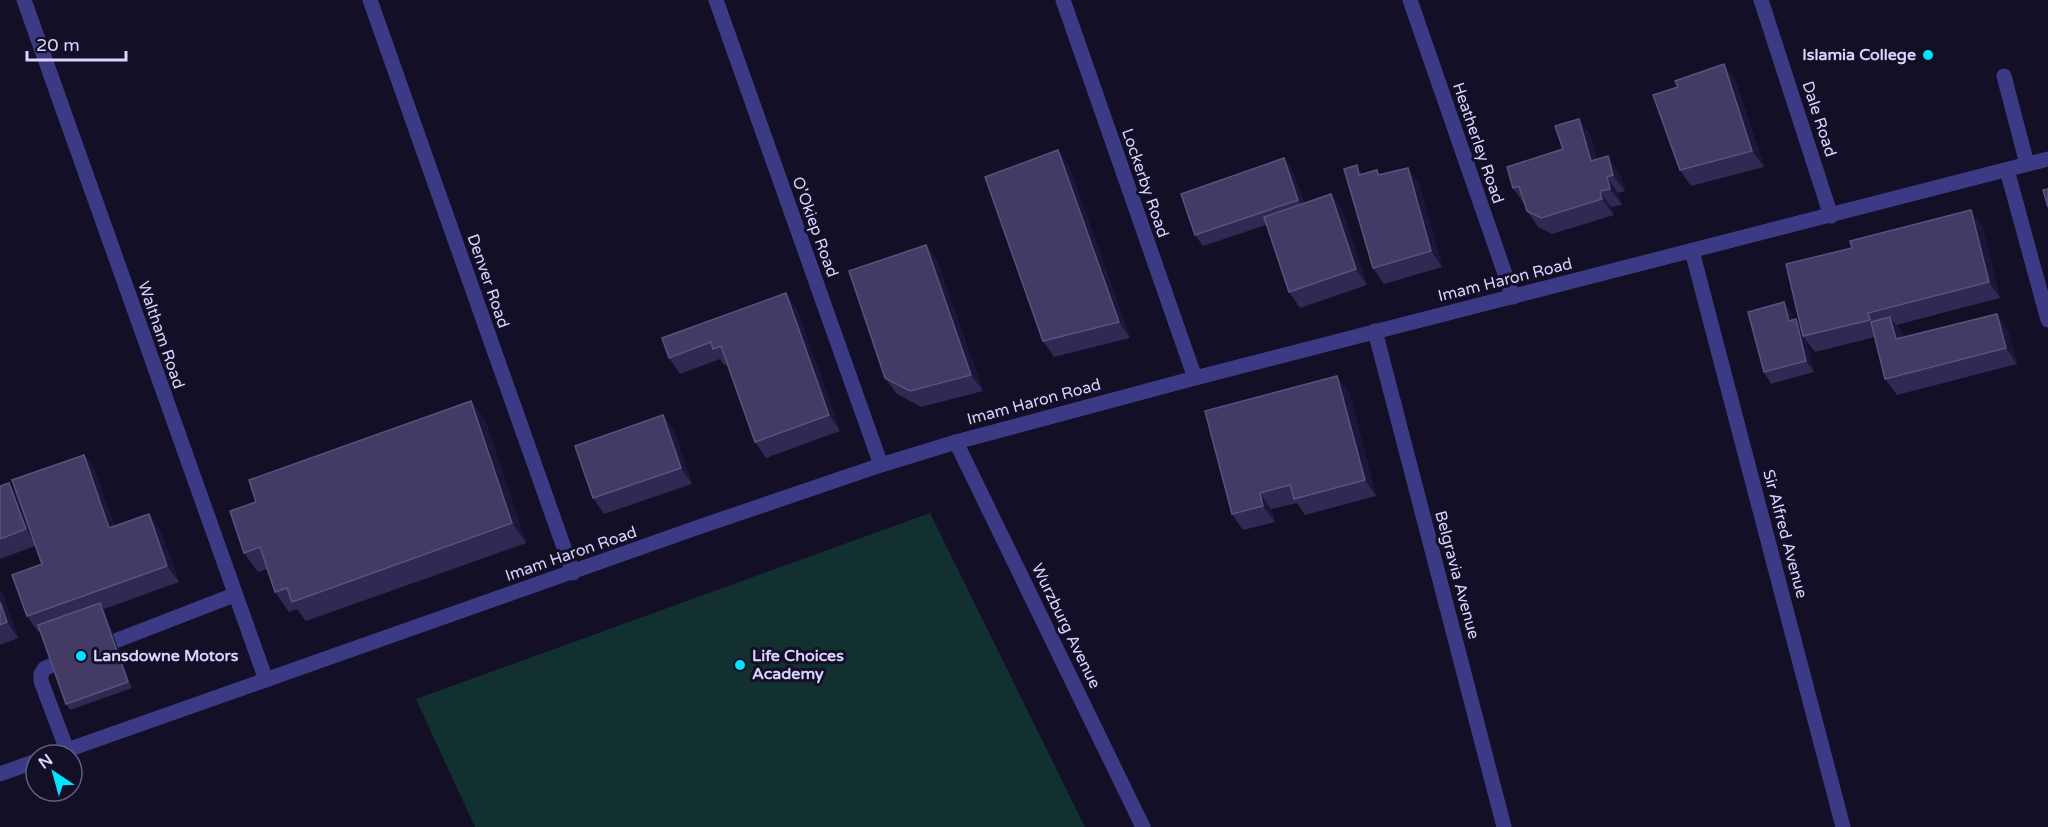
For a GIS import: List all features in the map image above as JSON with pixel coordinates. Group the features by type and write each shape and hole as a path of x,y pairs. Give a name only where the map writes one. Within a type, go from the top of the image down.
{"street":[{"name":"Waltham Road","path":"24,0 266,680"},
{"name":"Denver Road","path":"370,0 573,573"},
{"name":"O'Okiep Road","path":"716,0 881,465"},
{"name":"Lockerby Road","path":"1063,0 1195,378"},
{"name":"Heatherley Road","path":"1410,0 1513,297"},
{"name":"Dale Road","path":"1761,0 1831,216"},
{"path":"2004,75 2028,164"},
{"name":"Imam Haron Road","path":"84,744 696,528 956,442 1376,331 2048,159"},
{"path":"2007,170 2048,320"},
{"name":"Sir Alfred Avenue","path":"1692,251 1843,827"},
{"name":"Belgravia Avenue","path":"1376,331 1504,827"},
{"name":"Wurzburg Avenue","path":"956,442 1143,827"},
{"path":"58,743 41,681 41,674 45,668 234,595"},
{"path":"0,774 24,765"}],"green space":[{"name":"Life Choices Academy","path":"930,513 1085,827 475,827 416,699"}],"building":[{"path":"1724,64 1752,151 1680,170 1653,95 1678,87 1675,81"},
{"path":"1579,119 1591,161 1608,156 1613,175 1607,177 1610,189 1600,191 1602,199 1541,218 1527,211 1519,186 1513,188 1507,167 1563,149 1555,126"},
{"path":"1058,150 1119,322 1043,341 985,177"},
{"path":"1284,158 1298,200 1195,235 1181,194"},
{"path":"1357,165 1359,175 1377,170 1378,175 1408,168 1431,251 1373,268 1344,169"},
{"path":"2048,189 2048,207 2043,190"},
{"path":"1331,194 1356,269 1289,292 1264,217"},
{"path":"1971,210 1989,282 1868,313 1870,320 1803,336 1786,264 1852,248 1850,241"},
{"path":"926,245 971,375 910,391 885,378 849,271"},
{"path":"786,293 829,415 755,442 721,346 713,349 711,342 669,358 662,338"},
{"path":"1784,302 1789,321 1796,319 1806,361 1764,372 1748,312"},
{"path":"1997,314 2006,348 1885,379 1871,322 1890,317 1896,339"},
{"path":"1337,376 1365,480 1294,499 1290,485 1260,493 1263,506 1232,514 1205,411"},
{"path":"471,401 512,523 292,602 287,588 275,592 260,547 244,553 230,511 256,502 249,480"},
{"path":"663,415 681,468 593,498 575,446"},
{"path":"84,455 109,528 149,514 167,566 27,616 12,575 42,564 12,480"},
{"path":"9,483 26,529 0,539 0,486"},
{"path":"0,602 7,622 0,625"},
{"path":"100,603 128,682 66,704 38,625"}],"place":[{"name":"Islamia College","path":"1928,55"},
{"name":"Lansdowne Motors","path":"81,656"},
{"name":"Life Choices Academy","path":"740,665"}]}
